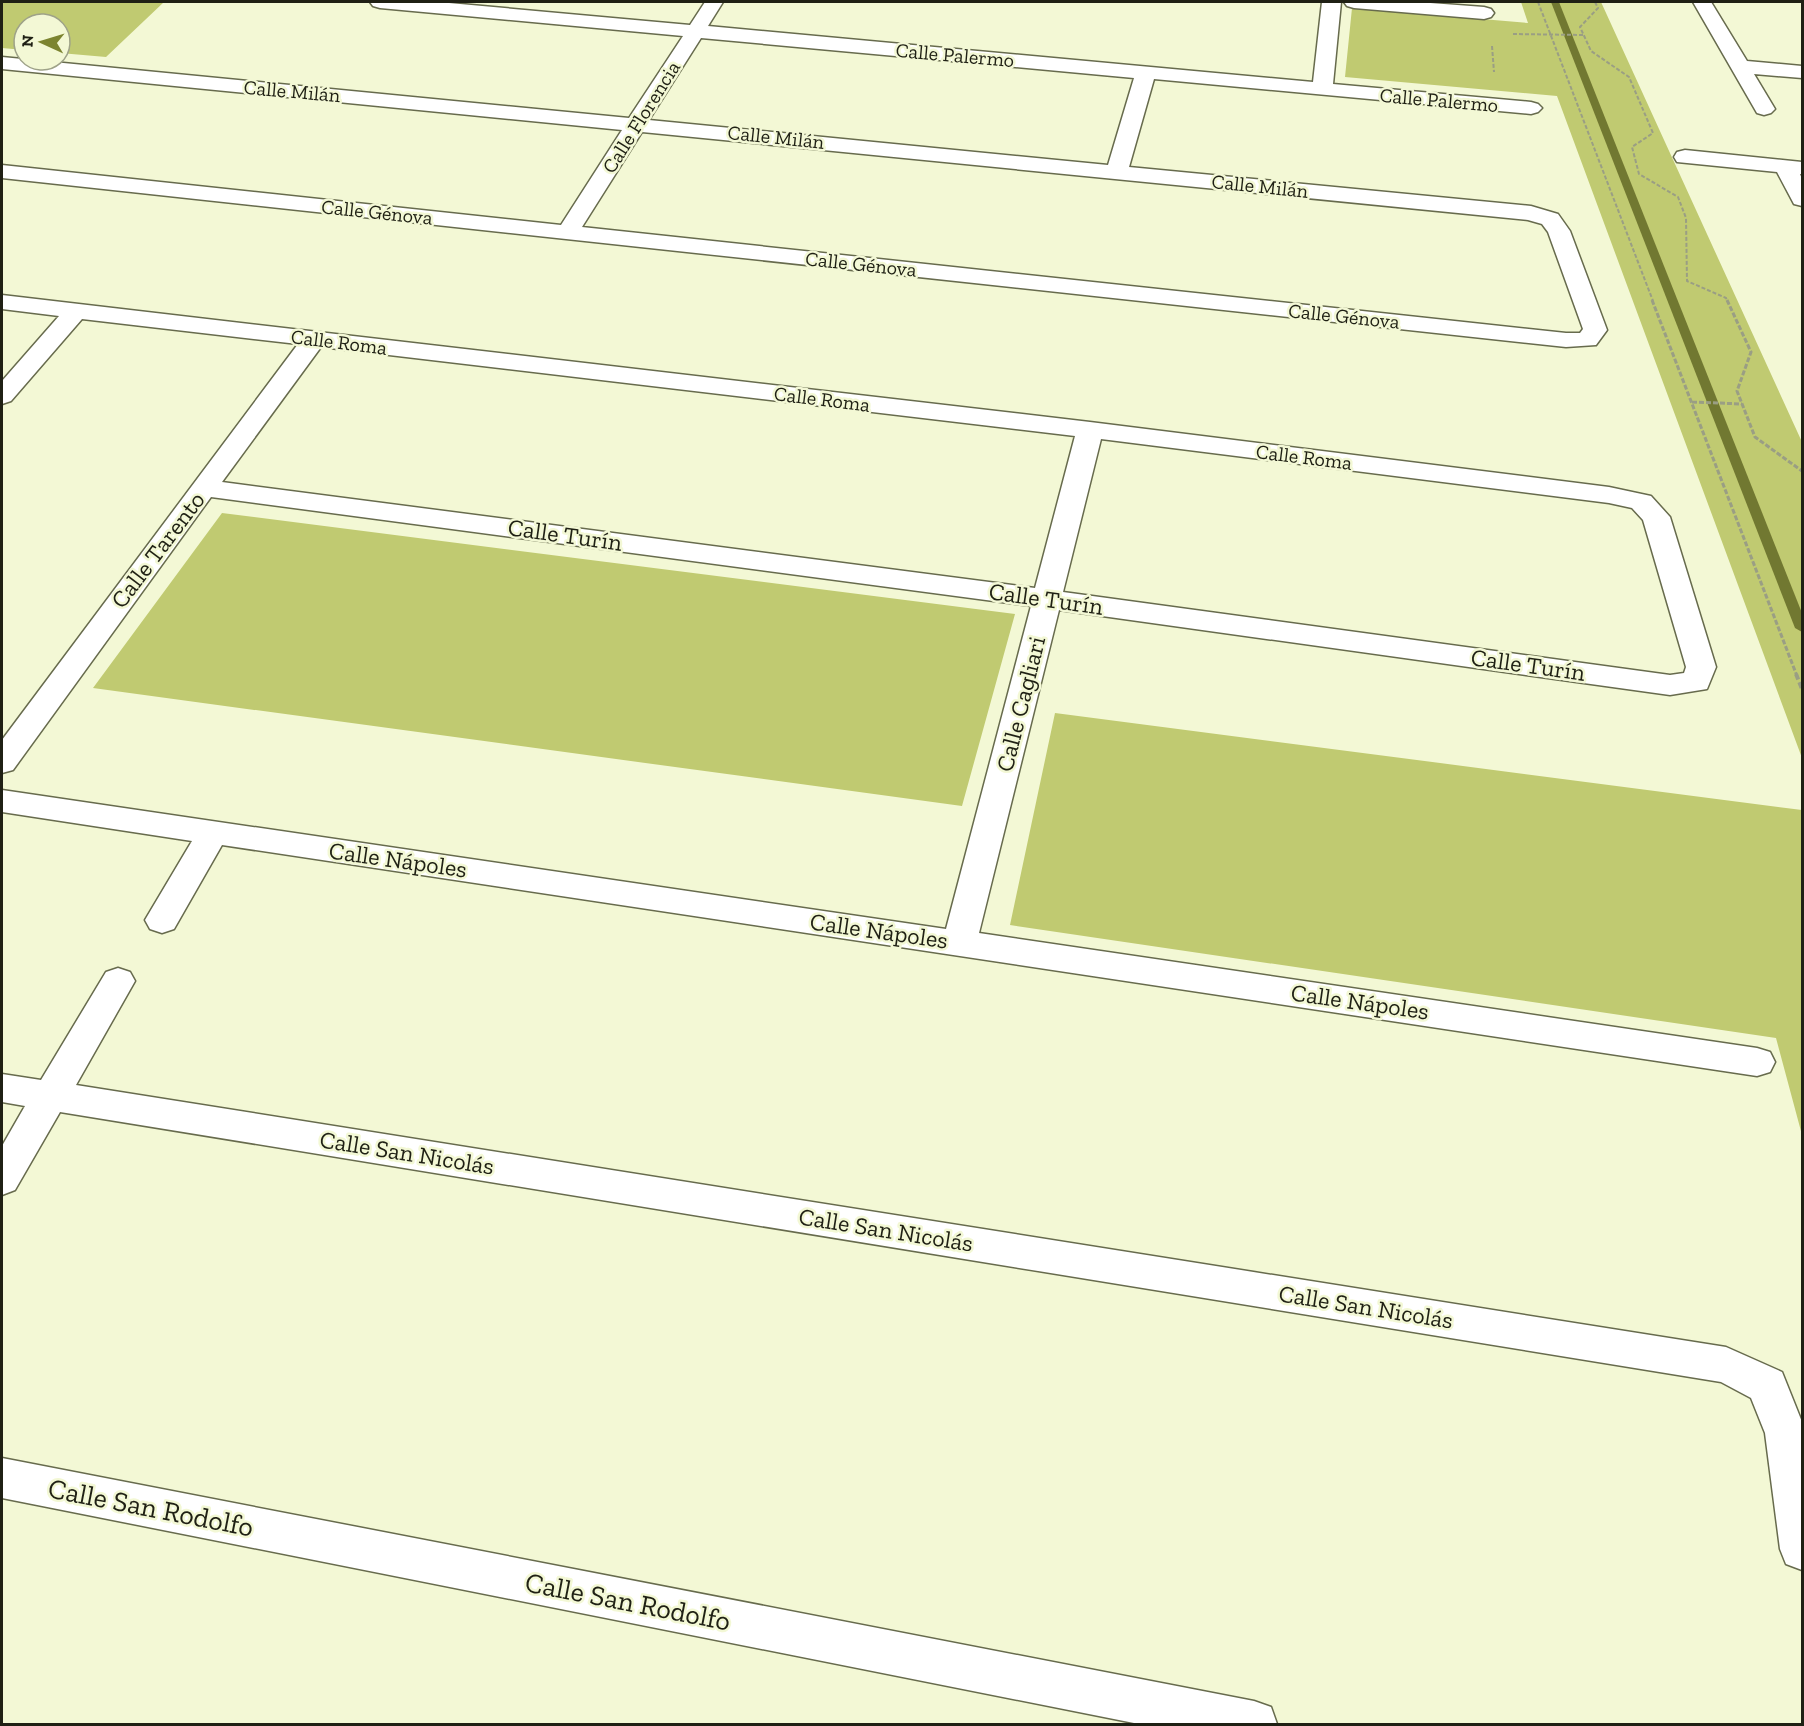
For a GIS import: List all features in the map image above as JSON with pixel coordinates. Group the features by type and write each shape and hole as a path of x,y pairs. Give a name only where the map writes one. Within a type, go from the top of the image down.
{"street":[{"name":"Calle Palermo","path":"380,2 1531,108"},
{"name":"Calle Florencia","path":"567,233 714,2"},
{"path":"1322,89 1332,2"},
{"path":"1354,2 1484,12"},
{"path":"1702,2 1764,109"},
{"name":"Calle Milán","path":"2,63 1117,171 1531,213 1550,219"},
{"path":"1740,67 1803,72"},
{"path":"1117,171 1146,73"},
{"path":"1685,157 1794,167 1803,199"},
{"name":"Calle Génova","path":"2,172 1554,339 1587,340 1595,330 1559,231 1550,219"},
{"name":"Calle Roma","path":"2,302 1090,430 1609,495 1641,502"},
{"path":"2,396 76,311"},
{"name":"Calle Tarento","path":"2,762 314,339"},
{"name":"Calle Cagliari","path":"959,943 1090,430"},
{"name":"Calle Turín","path":"204,488 1048,599 1670,685 1696,682 1701,667 1656,517 1641,502"},
{"name":"Calle Nápoles","path":"2,801 1757,1062"},
{"path":"162,920 213,832"},
{"path":"2,1179 118,981"},
{"name":"Calle San Nicolás","path":"2,1088 1726,1365 1767,1385 1786,1433 1803,1549"},
{"name":"Calle San Rodolfo","path":"2,1478 1254,1725"}],"path":[{"path":"1538,2 1803,689"},
{"path":"1595,2 1598,8 1580,27 1583,35 1591,51 1629,77 1653,132 1632,147 1639,174 1678,197 1686,218 1687,280 1726,298 1751,352 1737,391 1740,404 1755,438 1803,471"},
{"path":"1503,34 1583,35"},
{"path":"1492,45 1495,79"},
{"path":"1694,402 1740,404"}],"green space":[{"path":"2,2 164,2 106,57 72,54 72,12 12,12 12,49 2,48"},
{"path":"1521,2 1601,2 1802,442 1802,758 1557,96 1345,77 1352,8 1528,23"},
{"path":"222,513 1015,614 962,806 93,688"},
{"path":"1055,713 1802,810 1802,1135 1776,1038 1010,925"}],"waterway":[{"path":"1555,2 1802,628"}]}
